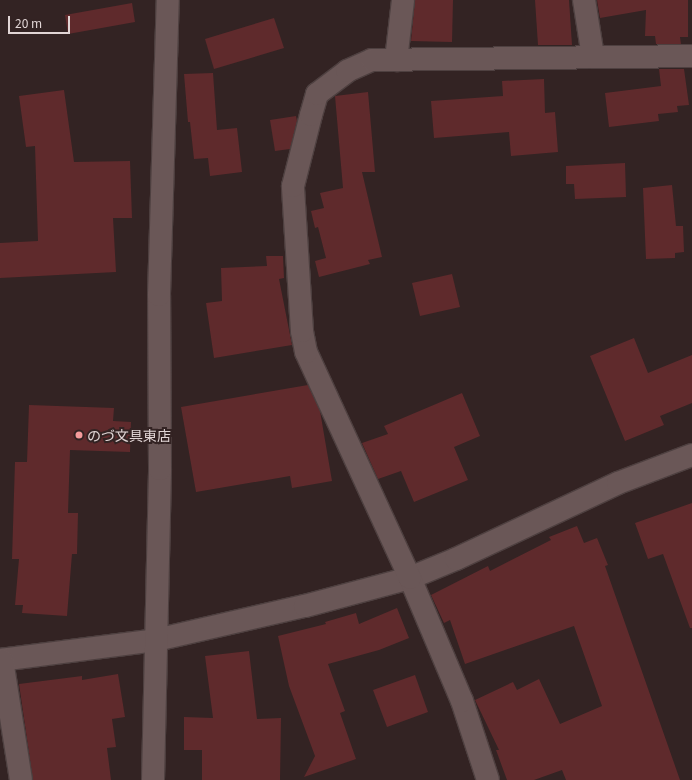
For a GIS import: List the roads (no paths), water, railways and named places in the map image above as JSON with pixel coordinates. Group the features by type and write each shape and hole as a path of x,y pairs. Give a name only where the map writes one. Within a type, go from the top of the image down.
{"street":[{"path":"152,780 160,469 159,295 168,0"},
{"path":"396,60 403,0"},
{"path":"584,0 593,56"},
{"path":"488,780 462,701 410,578 306,352 302,331 293,186 317,94 347,71 372,60 593,56 692,56"},
{"path":"21,780 1,660 156,640 305,606 410,578 456,559 618,483 689,462"}],"place":[{"name":"のづ文具東店","path":"79,435"}]}
